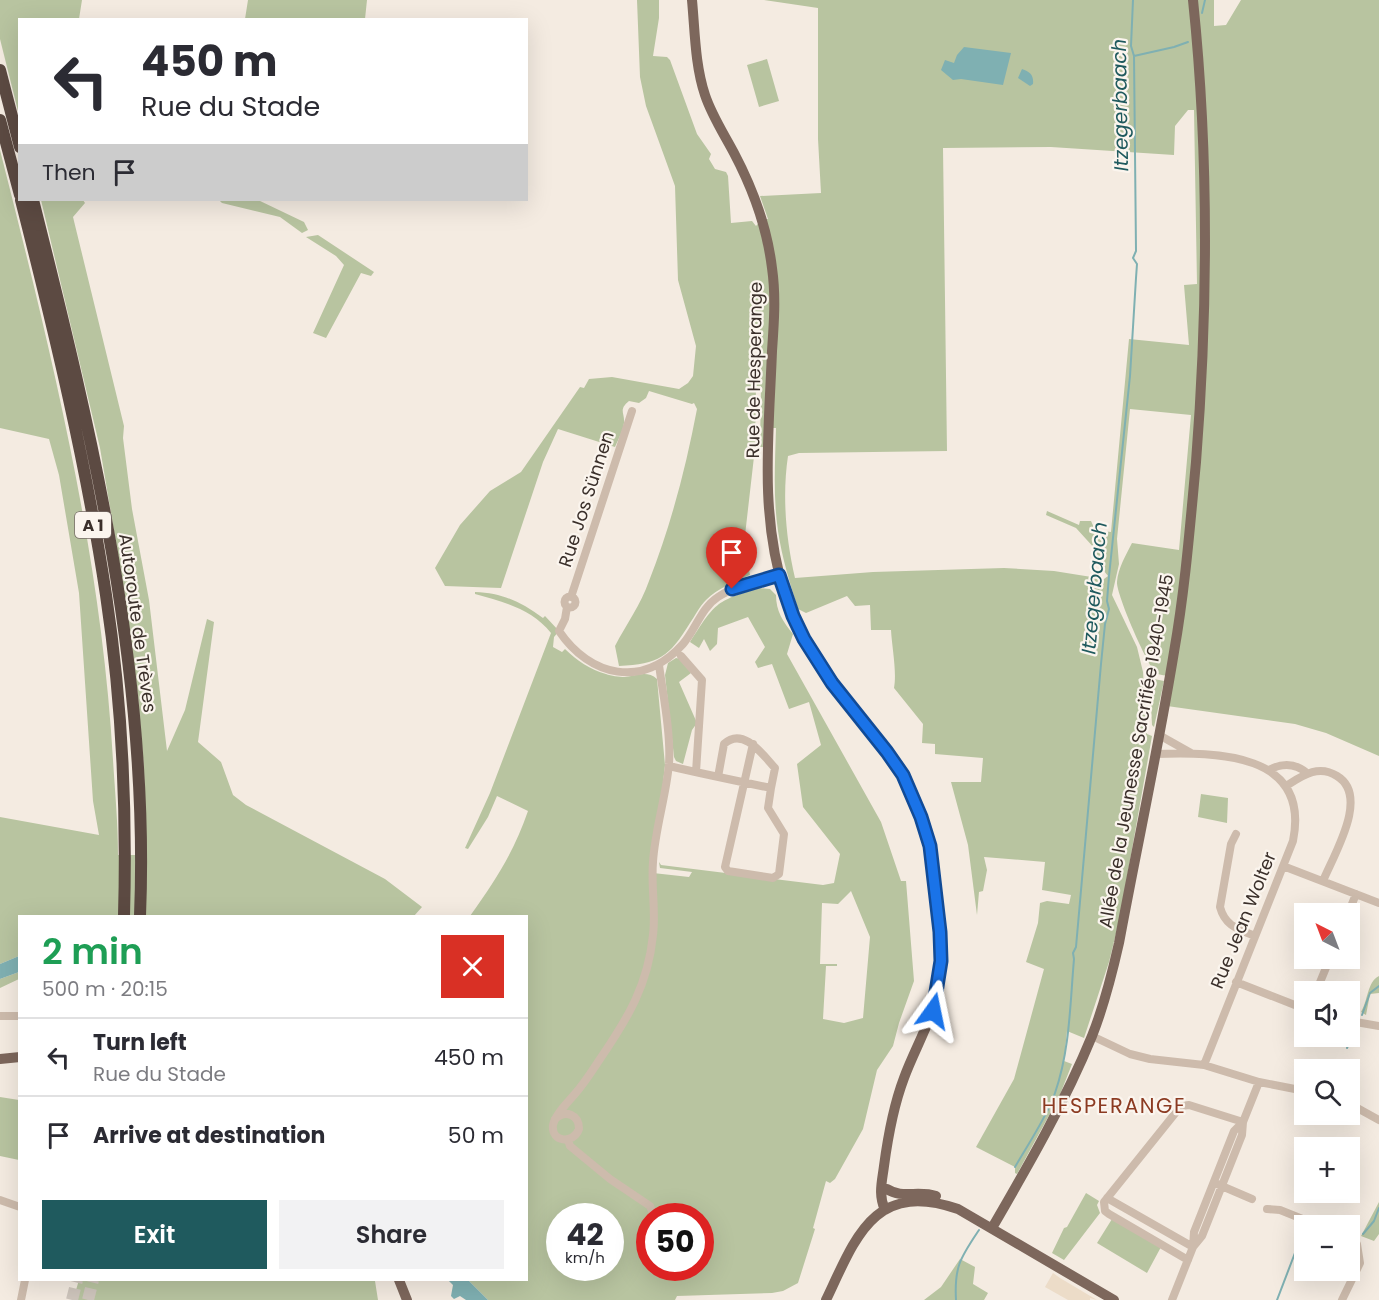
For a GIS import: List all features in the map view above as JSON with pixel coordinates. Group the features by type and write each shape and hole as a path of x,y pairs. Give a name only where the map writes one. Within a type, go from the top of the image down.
{"highway":[{"path":"0,70 18,139"},
{"name":"Autoroute de Trèves","path":"0,120 18,189"},
{"name":"Autoroute de Trèves","path":"21,201 80,449 106,596 123,769 124,915"},
{"name":"Autoroute de Trèves","path":"33,201 92,449 119,596 135,734 141,855 140,915"}],"main road":[{"name":"Rue de Hesperange","path":"692,0 697,60 706,97 713,116 751,186 762,219 772,267 775,297 768,499 770,531 779,575 793,616 816,660 903,775 921,817 930,846 940,932 939,985 933,1011 896,1100 888,1136 880,1197 889,1208"},
{"name":"Allée de la Jeunesse Sacrifiée 1940-1945","path":"992,1228 1020,1181 1062,1099 1092,1036 1109,986 1174,651 1191,519 1203,376 1205,220 1202,112 1193,0"},
{"path":"0,1059 18,1056"},
{"path":"882,1177 888,1189 889,1208"},
{"path":"888,1189 899,1195 913,1192 927,1193 941,1198 1114,1300"},
{"path":"826,1300 860,1232 876,1216 889,1208 923,1200 958,1209"},
{"path":"399,1281 407,1300"}],"street":[{"name":"Rue Jos Sünnen","path":"633,411 571,597 575,604 573,607 567,607 565,619 559,631 580,656 594,665 626,672 642,670 658,664"},
{"path":"646,1203 610,1179 570,1146 568,1140 556,1135 553,1127 555,1119 580,1088 631,1012 644,978 654,935 653,862 669,766 658,664 685,643 708,605 718,597 732,589 779,575"},
{"path":"681,656 702,680 696,772"},
{"name":"Rue Jean Wolter","path":"1158,735 1192,753"},
{"path":"718,777 724,744 727,741 741,738 753,744 774,768 768,808 784,834 779,874 773,878 728,871 725,867 753,744"},
{"name":"Rue Jean Wolter","path":"1155,754 1192,753 1245,759 1269,770 1286,786 1294,803 1296,823 1293,841 1204,1065"},
{"name":"Rue Jean Wolter","path":"1269,770 1278,765 1290,765 1308,773 1319,770 1329,772 1342,780 1351,790 1352,808 1323,881"},
{"path":"669,766 771,788"},
{"path":"1286,786 1308,773"},
{"path":"1236,834 1231,844 1220,907 1229,925 1255,936"},
{"path":"1283,866 1379,903"},
{"path":"1352,903 1356,894"},
{"path":"1236,982 1294,1005"},
{"path":"0,1016 18,1016"},
{"path":"1360,1023 1379,1026"},
{"path":"1092,1036 1140,1057 1204,1065 1259,1082 1294,1088"},
{"path":"1172,1300 1193,1247 1194,1232 1218,1185 1234,1131 1243,1122 1259,1082"},
{"path":"568,1140 575,1136 579,1129 575,1103 580,1088"},
{"path":"1188,1260 1109,1214 1104,1207 1107,1198 1181,1106 1189,1105 1243,1122"},
{"path":"1360,1110 1379,1120"},
{"path":"555,1119 563,1114 576,1117"},
{"path":"1218,1185 1252,1199"},
{"path":"1107,1198 1193,1247"},
{"path":"0,1200 18,1206"},
{"path":"1267,1209 1280,1210 1294,1216"},
{"path":"21,1300 25,1281"},
{"path":"1342,1300 1351,1281"}],"green space":[{"path":"0,0 82,0 79,18 18,18 18,111 0,39"},
{"path":"248,0 367,0 365,18 245,18"},
{"path":"637,0 659,0 659,18 653,56 667,57 670,60 697,134 711,154 709,159 715,169 726,172 728,176 731,223 752,221 756,226 762,219 768,219 760,196 821,193 818,139 818,8 764,0 1214,0 1214,26 1226,25 1241,0 1379,0 1379,756 1326,733 1295,724 1167,706 1173,677 1155,672 1151,666 1126,614 1117,582 1132,543 1179,550 1191,415 1130,409 1117,539 1119,564 1112,595 1137,647 1143,672 1147,734 1152,736 1120,917 1109,962 1084,1038 1067,1031 1064,1061 1072,1064 1059,1097 1017,1174 1015,1167 976,1147 1014,1079 1044,969 1026,962 1038,923 1040,903 1047,901 1069,904 1071,895 1042,890 1045,862 984,857 987,870 983,891 979,892 977,915 968,845 951,782 981,782 983,758 935,754 935,744 922,743 923,724 894,688 895,667 891,630 871,630 870,605 855,606 847,596 806,613 798,609 784,561 776,518 776,428 769,428 765,447 760,447 761,386 756,386 755,448 744,544 750,575 721,589 706,600 676,644 662,656 644,663 619,666 615,646 642,598 664,539 688,452 697,409 694,403 649,391 646,398 639,403 629,401 623,409 623,426 615,447 558,429 543,462 501,588 445,586 435,568 460,525 490,491 521,472 580,387 584,388 589,379 612,377 679,389 693,376 696,346 678,280 675,186 646,106 640,77","holes":["1188,110 1194,110 1197,284 1184,285 1189,345 1129,339 1111,532 1095,530 1091,521 1080,521 1079,525 1047,511 1046,515 1076,528 1096,550 1096,561 1108,576 1104,579 1054,571 1004,568 873,572 795,578 786,517 785,486 788,456 799,453 947,451 943,148 1051,147 1174,155 1175,126","760,324 761,375 752,376 750,325"]},
{"path":"767,59 779,101 759,107 747,65"},
{"path":"0,150 55,377 85,529 107,683 118,855 146,855 144,769 138,698 125,596 100,448 41,201 84,201 85,203 73,217 124,426 123,438 132,509 149,600 167,751 185,710 207,619 214,622 198,742 221,762 233,795 246,805 385,879 422,907 415,915 18,915 18,956 0,964 0,817 99,835 93,801 79,593 59,475 49,439 0,428"},
{"path":"220,201 260,201 304,222 308,230 302,233 280,217"},
{"path":"318,235 374,272 371,276 361,273 326,338 313,333 344,265 336,256 306,237"},
{"path":"760,588 770,589 776,595 781,616 793,634 787,654 881,822 901,881 906,881 914,981 893,1046 877,1070 863,1129 835,1179 830,1183 826,1181 813,1228 815,1229 798,1283 783,1291 772,1293 677,1296 675,1300 488,1300 469,1281 528,1281 528,915 471,915 503,866 517,840 528,811 497,796 488,817 468,849 465,848 490,793 551,633 526,612 475,594 475,592 503,596 527,607 543,618 545,616 559,631 554,637 553,647 562,652 565,649 579,661 595,670 608,675 625,677 645,674 657,679 665,765 653,873 689,877 692,872 660,868 659,862 661,865 823,885 834,883 840,854 803,807 797,764 821,745 809,702 789,709 772,664 758,668 755,662 765,647 748,617 718,628 717,644 710,651 704,639 699,648 690,642 705,619 724,601","holes":["851,891 870,937 863,1018 844,1023 823,1019 826,966 837,966 837,964 820,964 822,903 838,904"]},
{"path":"676,658 681,659 691,673 679,682 697,723 692,730 683,764 676,761 674,757 665,675 668,663"},
{"path":"1154,679 1164,681 1154,727 1152,725 1150,685"},
{"path":"1201,794 1228,798 1227,823 1198,817"},
{"path":"18,972 18,979 0,988 0,979"},
{"path":"1379,976 1379,993 1370,994 1366,1015 1361,1012 1372,983"},
{"path":"0,1097 18,1100 18,1160 0,1156"},
{"path":"1086,1193 1099,1201 1097,1205 1100,1213 1064,1260 1052,1253 1064,1228 1067,1227"},
{"path":"1379,1202 1379,1234 1374,1241 1361,1236"},
{"path":"1112,1219 1161,1247 1147,1273 1097,1243"},
{"path":"960,1259 975,1267 973,1284 988,1293 984,1300 924,1300 941,1287"},
{"path":"79,1281 375,1281 378,1300 73,1300"}],"shaded area":[{"path":"1053,1273 1097,1300 1090,1298 1090,1300 1068,1300 1045,1287"}],"water":[{"path":"964,47 1011,53 1003,85 953,80 941,70 945,60 954,63"},
{"path":"1022,69 1032,76 1033,84 1030,86 1018,78"},
{"path":"18,956 18,972 0,979 0,964"},
{"path":"449,1281 469,1281 488,1300 466,1300 460,1296 454,1299 451,1296 453,1285"}],"waterway":[{"name":"Itzegerbaach","path":"1015,1167 1052,1102 1064,1060 1069,1027 1073,953 1076,947 1101,664 1109,609 1107,601 1109,576 1130,376 1137,264 1133,258 1136,251 1134,56 1131,46 1133,0"},
{"path":"1202,13 1205,0"},
{"path":"1134,56 1188,42"},
{"path":"1362,1015 1370,993 1379,986"},
{"path":"1363,1234 1374,1221 1379,1208"},
{"name":"Itzegerbaach","path":"956,1300 956,1279 960,1262 979,1230"},
{"path":"1277,1300 1294,1256"}],"tunnel":[{"path":"72,1300 77,1281"},
{"path":"88,1300 93,1281"}],"district":[{"name":"HESPERANGE","path":"1114,1105"}],"route":[{"path":"732,589 779,575 793,616 816,660 844,700 887,752 913,794 930,846 940,932 939,985 933,1011"}]}
